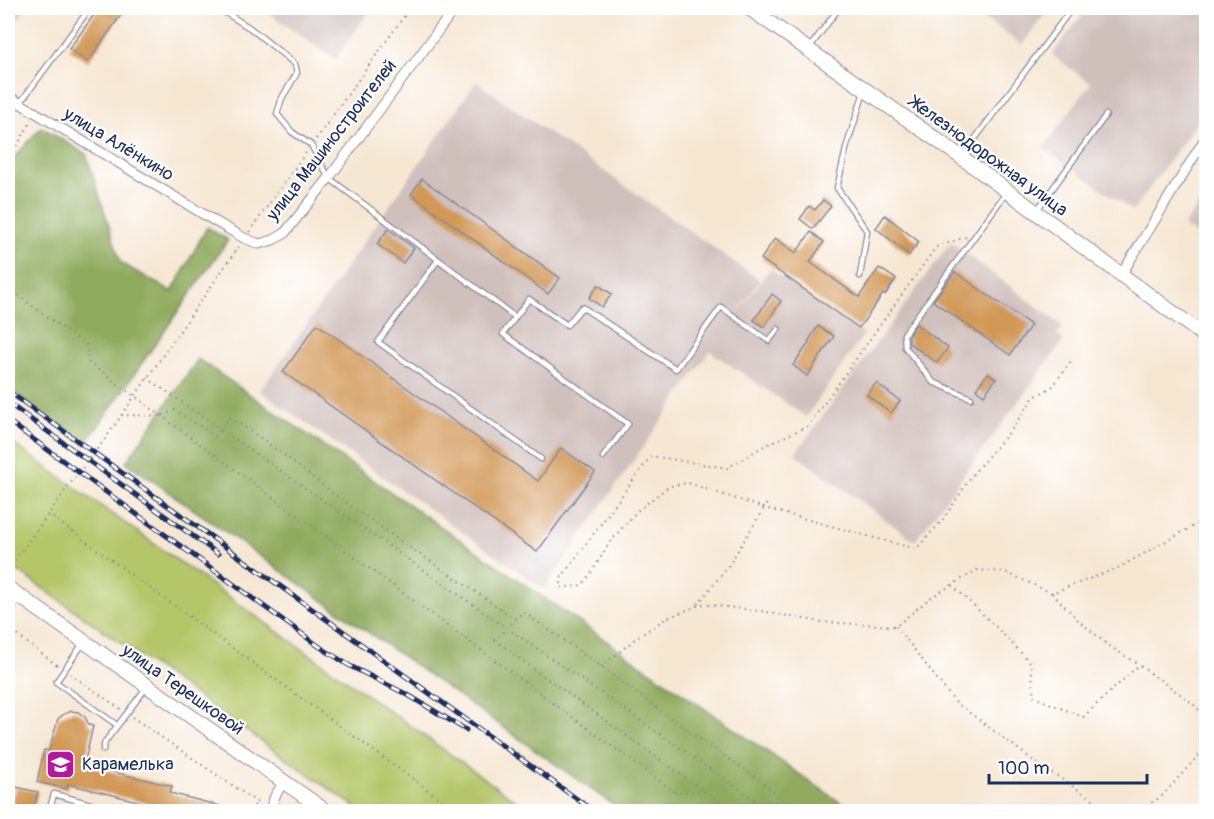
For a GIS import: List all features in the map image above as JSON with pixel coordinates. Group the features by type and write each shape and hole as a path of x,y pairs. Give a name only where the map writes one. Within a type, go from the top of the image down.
{"street":[{"name":"улица Машиностроителей","path":"213,220 259,244 284,234 329,178 455,8"},
{"name":"Железнодорожная улица","path":"749,8 961,157 1206,337"},
{"name":"улица Алёнкино","path":"8,96 213,220"},
{"path":"1121,275 1206,137"},
{"path":"8,610 13,592"},
{"name":"улица Терешковой","path":"13,592 327,812"},
{"path":"269,811 284,781"}],"lane":[{"path":"20,103 90,8"},
{"path":"218,8 249,28 295,64 297,73 282,98 277,114 292,132 312,145 329,178 515,317"},
{"path":"809,50 839,8"},
{"path":"961,157 1072,8"},
{"path":"861,276 867,231 837,188 847,145 865,90"},
{"path":"1036,212 1106,115"},
{"path":"971,398 933,382 905,347 904,334 1007,191"},
{"path":"438,260 378,342 541,459"},
{"path":"603,457 628,424 503,334 529,299 567,325 582,307 676,369 721,307 769,341 778,329"},
{"path":"84,642 56,682 117,725"},
{"path":"103,750 105,742 147,686"},
{"path":"49,812 54,794 120,812"}],"path":[{"path":"8,570 105,439 244,238 410,8"},
{"path":"8,162 36,113"},
{"path":"977,233 936,248 808,426 764,446 727,468 651,456 561,578 561,588 582,585 610,542 637,511 669,486 688,483 764,508 916,549 942,521 973,474 1012,429 1034,398 1053,386 1071,361"},
{"path":"8,288 86,345 88,362 676,793 705,792"},
{"path":"147,378 772,812"},
{"path":"121,415 161,416 175,410 215,436 230,418 254,433 398,539 516,619"},
{"path":"696,606 729,565 770,500"},
{"path":"48,514 458,812"},
{"path":"1052,593 1118,568 1206,519"},
{"path":"601,667 635,639 665,620 702,604 821,622 896,626 930,598 977,570 1005,573 1052,593 1079,621 1108,645 1191,702 1206,717"},
{"path":"952,585 1031,663 1034,697 1083,717 1139,665"},
{"path":"735,812 495,640 523,612 753,775 801,812"},
{"path":"896,626 954,701 1038,764 1113,812"},
{"path":"8,628 64,670 269,811"},
{"path":"1136,812 1161,797 1206,747"},
{"path":"253,812 255,802"},
{"path":"786,812 788,803"}],"shaded area":[{"path":"8,8 26,8 8,35"},
{"path":"261,8 372,8 335,59"},
{"path":"970,8 1049,8 1022,45"},
{"path":"1087,8 1206,8 1206,110 1133,211 1043,148 1091,83 1052,55"},
{"path":"476,82 760,280 732,320 770,269 864,334 806,417 710,351 544,589 260,391"},
{"path":"1206,193 1206,242 1184,226"},
{"path":"951,242 1064,327 1057,335 1064,340 915,541 795,454"}],"green space":[{"path":"41,127 86,154 121,263 172,292 207,227 228,240 85,445 8,388 8,165"},
{"path":"198,359 853,811 622,811 126,462"},
{"path":"8,440 530,811 361,811 8,564"}],"building":[{"path":"99,8 126,8 88,62 69,49"},
{"path":"422,179 560,278 548,294 411,194"},
{"path":"823,200 831,206 813,229 800,219 809,206 815,210"},
{"path":"885,215 919,242 909,255 876,228"},
{"path":"388,229 414,248 403,263 377,244"},
{"path":"811,232 824,242 810,262 859,297 879,268 896,279 859,328 761,259 775,238 796,253"},
{"path":"955,272 1031,325 1010,355 933,301"},
{"path":"598,285 612,294 602,307 589,298"},
{"path":"772,294 781,301 764,327 754,320"},
{"path":"317,324 538,481 561,448 595,472 537,552 283,372"},
{"path":"916,324 948,348 937,363 909,343 909,335"},
{"path":"818,326 834,336 807,376 793,365"},
{"path":"988,373 996,379 984,395 976,389"},
{"path":"876,383 900,401 891,413 867,395"},
{"path":"72,711 85,717 89,725 93,726 84,765 172,786 170,793 232,809 231,812 165,812 166,808 68,784 67,789 37,782 44,750 49,751 58,719"},
{"path":"16,787 38,792 33,812 10,812"}],"railway":[{"path":"8,391 588,807"},
{"path":"8,403 218,554"},
{"path":"8,421 320,647 466,730"}],"place":[{"name":"Карамелька","path":"61,764"}]}
